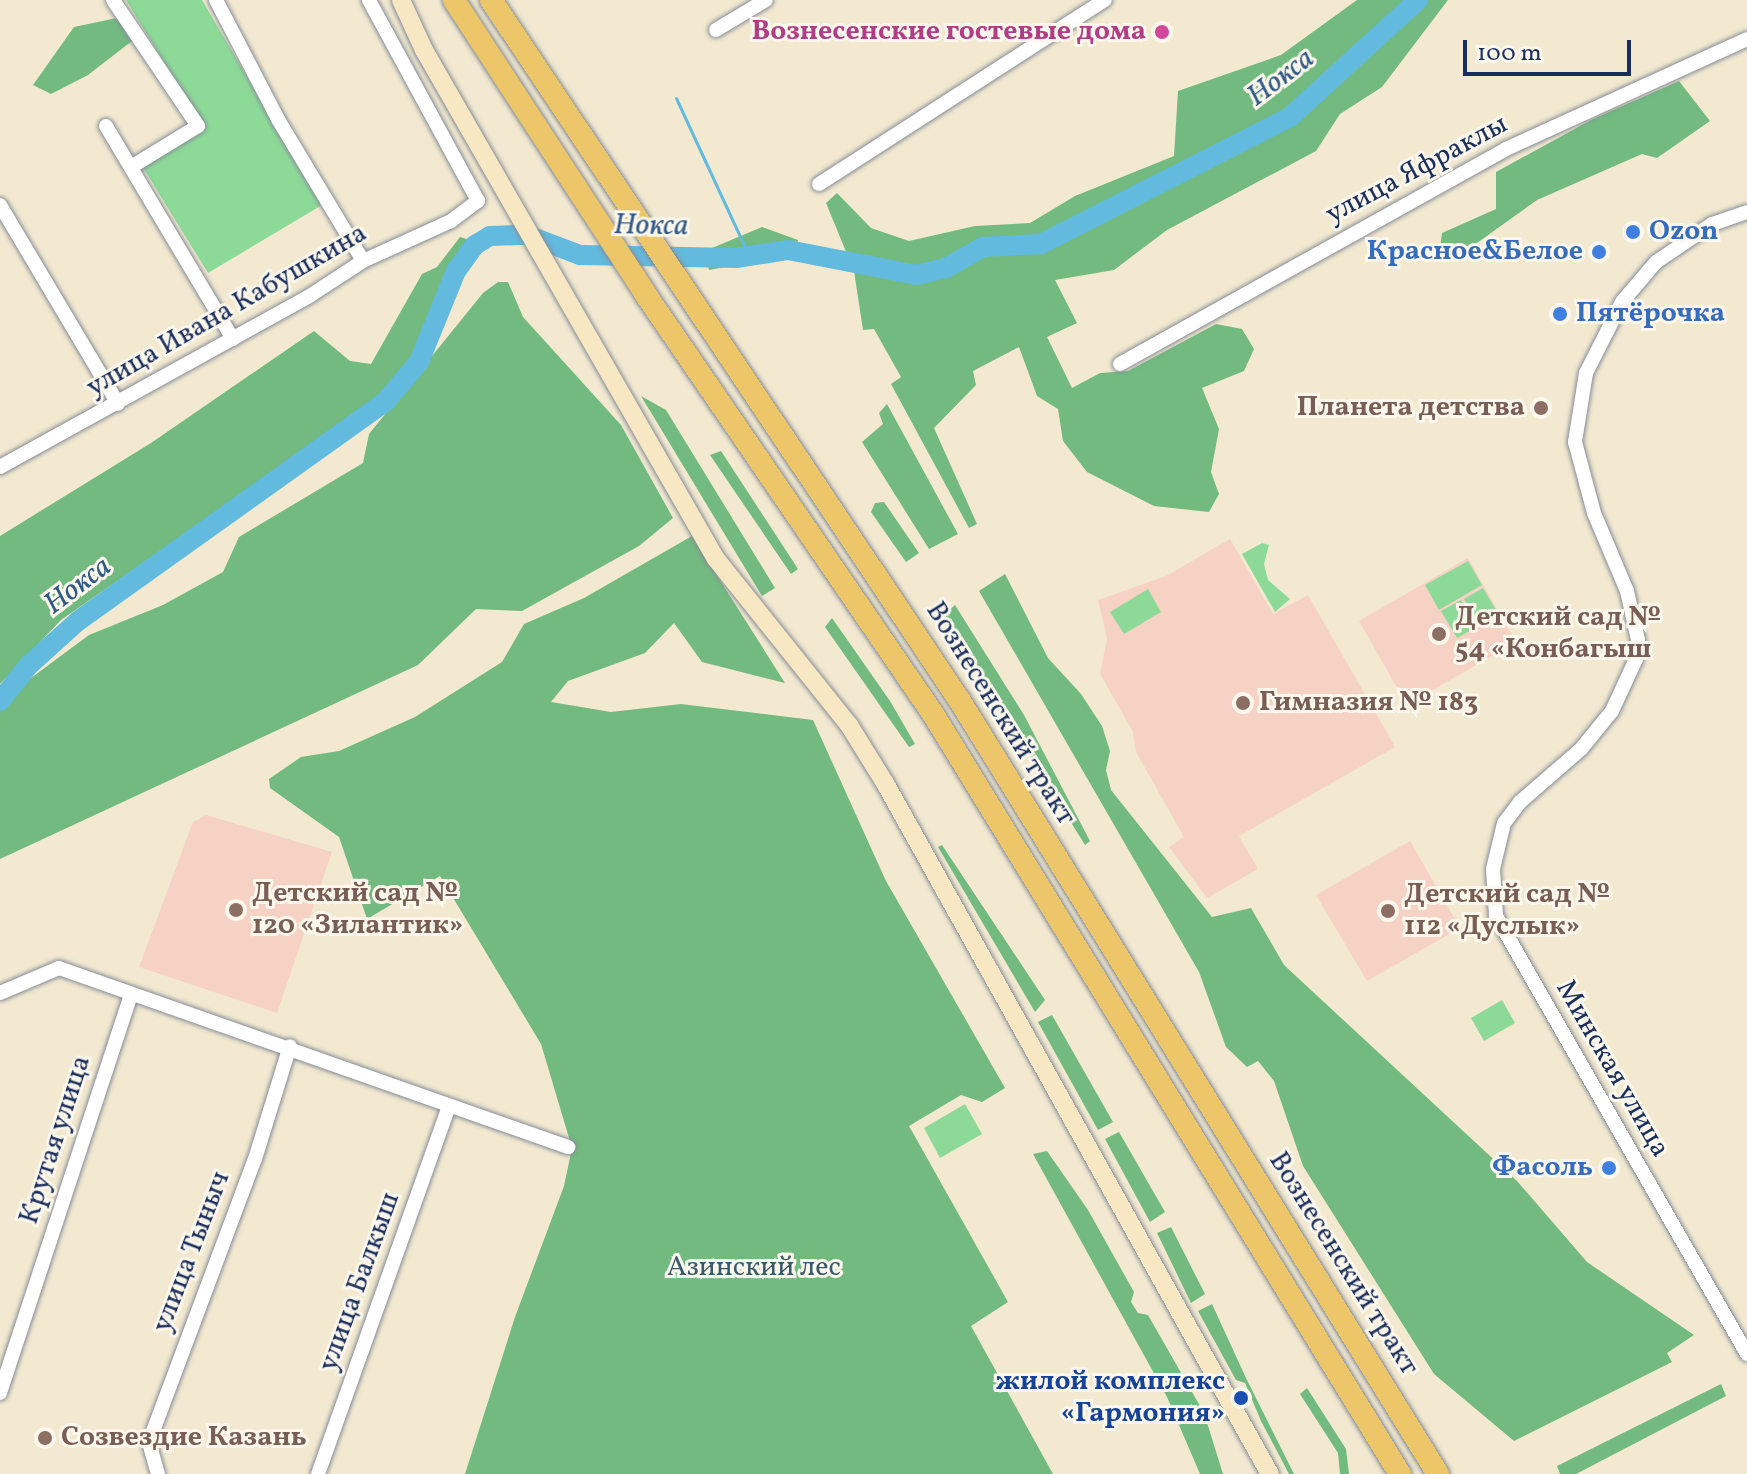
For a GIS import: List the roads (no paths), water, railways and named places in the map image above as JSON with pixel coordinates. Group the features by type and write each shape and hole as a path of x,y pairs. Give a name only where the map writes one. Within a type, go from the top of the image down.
{"main road":[{"name":"Вознесенский тракт","path":"454,0 646,295 933,714 1400,1474"},
{"name":"Вознесенский тракт","path":"491,0 685,295 960,701 1438,1474"}],"street":[{"path":"113,0 198,126 131,167"},
{"path":"216,0 279,121 363,261"},
{"name":"улица Ивана Кабушкина","path":"0,467 233,339 363,261 451,221 478,201 369,0"},
{"path":"401,0 424,50 716,559 840,712 878,771 1270,1474"},
{"path":"716,30 766,0"},
{"path":"819,184 1105,0"},
{"name":"улица Яфраклы","path":"1120,364 1506,149 1747,39"},
{"path":"106,126 233,339"},
{"path":"0,205 118,404"},
{"name":"Минская улица","path":"1747,212 1712,224 1656,262 1622,302 1586,373 1575,442 1594,513 1627,591 1638,640 1636,659 1612,711 1581,749 1520,802 1504,823 1493,869 1496,916 1502,929 1747,1354"},
{"path":"0,993 59,968 131,995 290,1046 568,1147"},
{"name":"Крутая улица","path":"0,1393 131,995"},
{"name":"улица Тыныч","path":"158,1474 149,1442 255,1159 290,1046"},
{"name":"улица Балкыш","path":"318,1474 449,1106"}],"waterway":[{"name":"Нокса","path":"0,701 28,666 78,621 386,401 419,362 456,271 475,245 490,236 527,235 580,255 736,258 788,250 917,275 946,268 983,247 1041,244 1290,117 1418,0"},
{"path":"676,98 749,256"}],"place":[{"name":"Вознесенские гостевые дома","path":"1162,32"},
{"name":"Ozon","path":"1633,232"},
{"name":"Красное&Белое","path":"1599,252"},
{"name":"Пятёрочка","path":"1560,314"},
{"name":"Планета детства","path":"1541,408"},
{"name":"Детский сад № 54 «Конбагыш","path":"1439,634"},
{"name":"Гимназия № 183","path":"1243,703"},
{"name":"Детский сад № 120 «Зилантик»","path":"236,910"},
{"name":"Детский сад № 112 «Дуслык»","path":"1388,911"},
{"name":"Фасоль","path":"1609,1168"},
{"name":"жилой комплекс «Гармония»","path":"1241,1398"},
{"name":"Созвездие Казань","path":"45,1438"}],"park label":[{"name":"Азинский лес","path":"754,1268"}]}
